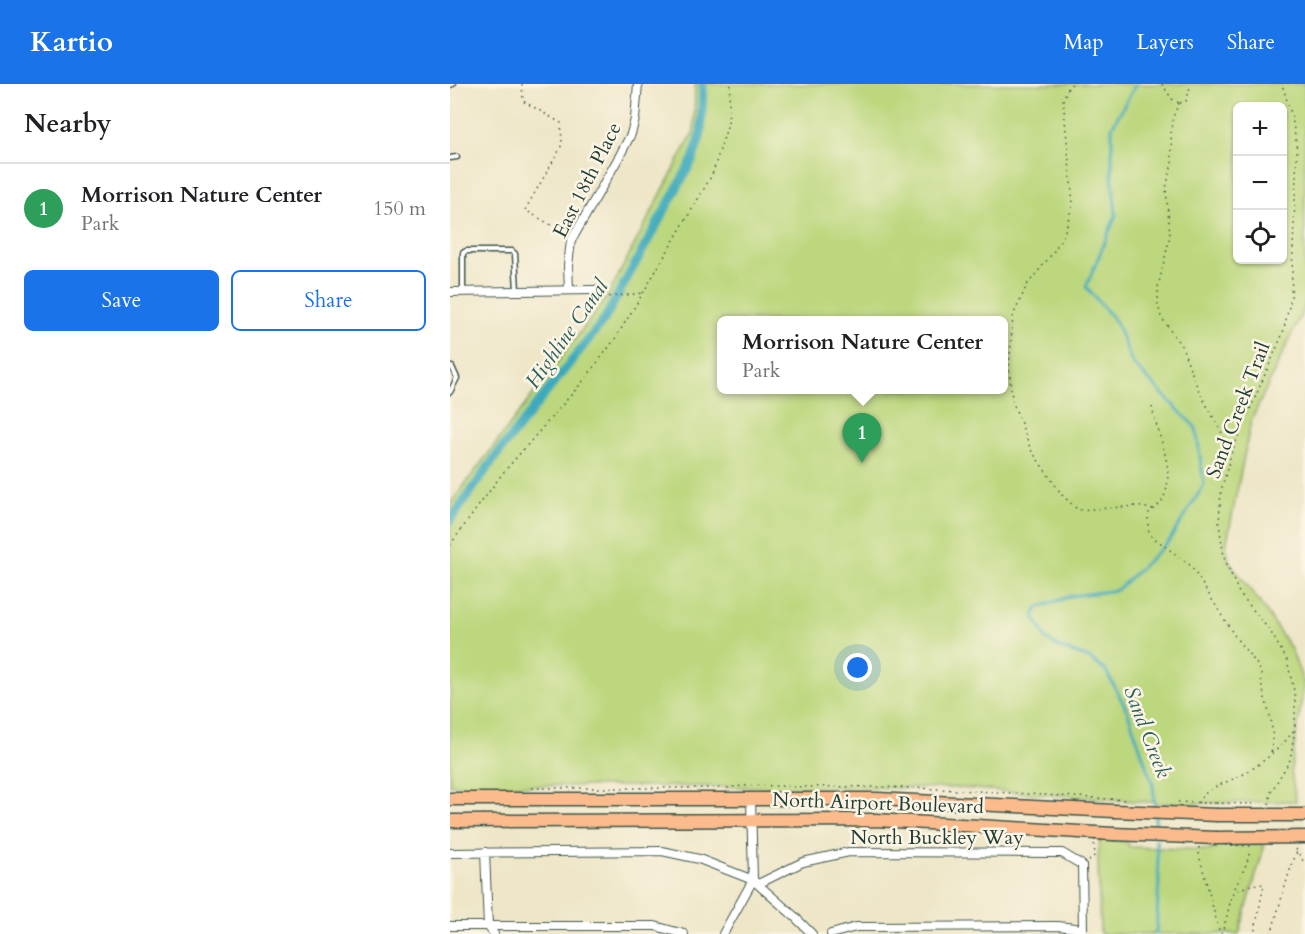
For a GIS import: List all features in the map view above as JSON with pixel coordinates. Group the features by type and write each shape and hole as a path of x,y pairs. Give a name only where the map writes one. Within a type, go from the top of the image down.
{"main road":[{"name":"North Airport Boulevard","path":"450,799 877,799 1114,812 1217,809 1305,815"},
{"name":"North Airport Boulevard","path":"450,821 876,820 1113,834 1217,838 1305,837"}],"street":[{"name":"East 18th Place","path":"569,291 568,265 571,241 631,134 637,107 638,84"},
{"path":"450,292 594,291"},
{"path":"723,934 756,882 751,799"},
{"path":"450,853 663,851 699,859 756,882 812,934"},
{"path":"485,852 488,926 494,934"},
{"name":"North Buckley Way","path":"756,882 803,862 849,852 1062,853 1082,866 1082,932"},
{"path":"450,926 655,926 684,934"},
{"path":"831,934 856,927 1058,926 1082,932"}],"lane":[{"path":"450,158 457,157"},
{"path":"463,292 463,254 466,251 512,251 515,254 517,292"},
{"path":"450,367 457,378 450,392"}],"path":[{"path":"522,84 523,101 561,123 562,129 560,149 525,210 564,233"},
{"path":"450,545 502,474 585,379 615,339 643,293 712,175 728,124 730,84"},
{"path":"1072,84 1063,99 1073,203 1064,234 1052,255 1028,285 1013,316 1009,367 1012,400 1030,450 1062,495 1078,510 1136,506 1153,509"},
{"path":"1162,84 1172,99 1179,103 1186,101 1191,84"},
{"name":"Sand Creek Trail","path":"1269,804 1270,792 1290,760 1295,729 1295,695 1287,660 1270,631 1238,591 1224,557 1218,524 1221,491 1232,451 1283,333 1291,298 1297,150 1292,117 1282,84"},
{"path":"1179,103 1173,117 1172,163 1166,188 1170,236 1158,287 1158,304 1161,317 1182,347 1198,389 1232,451"},
{"path":"594,291 600,298 643,293"},
{"path":"1152,406 1167,470 1162,501 1149,514 1150,535 1191,566 1236,638 1261,672 1262,687 1271,720 1273,739 1271,755"},
{"path":"1175,802 1217,809 1248,804"},
{"path":"1090,860 1095,855 1094,840"},
{"path":"1294,845 1305,864"},
{"path":"1221,934 1227,921 1232,895 1248,865 1251,846"},
{"path":"1271,934 1288,873 1298,851"},
{"path":"1232,895 1247,887 1263,885 1254,934"}],"green space":[{"path":"695,84 1305,84 1305,306 1251,421 1226,546 1229,561 1291,649 1304,684 1291,771 1296,801 1176,804 960,788 450,785 450,504 607,297 694,131"},
{"path":"1100,840 1128,842 1129,847 1211,850 1215,849 1215,845 1265,844 1239,934 1100,934 1098,858"}],"waterway":[{"name":"Highline Canal","path":"450,521 496,456 604,320 693,159 701,134 703,84"},
{"name":"Sand Creek","path":"1136,84 1112,127 1112,175 1116,215 1086,287 1116,322 1132,363 1196,428 1204,485 1169,541 1117,590 1071,596 1037,608 1034,616 1046,639 1060,648 1089,658 1106,671 1127,710 1153,785 1155,809"},
{"name":"Sand Creek","path":"1155,816 1156,833"},
{"name":"Sand Creek","path":"1156,840 1159,880 1156,934"}],"place":[{"name":"Morrison Nature Center","path":"862,463"}]}
